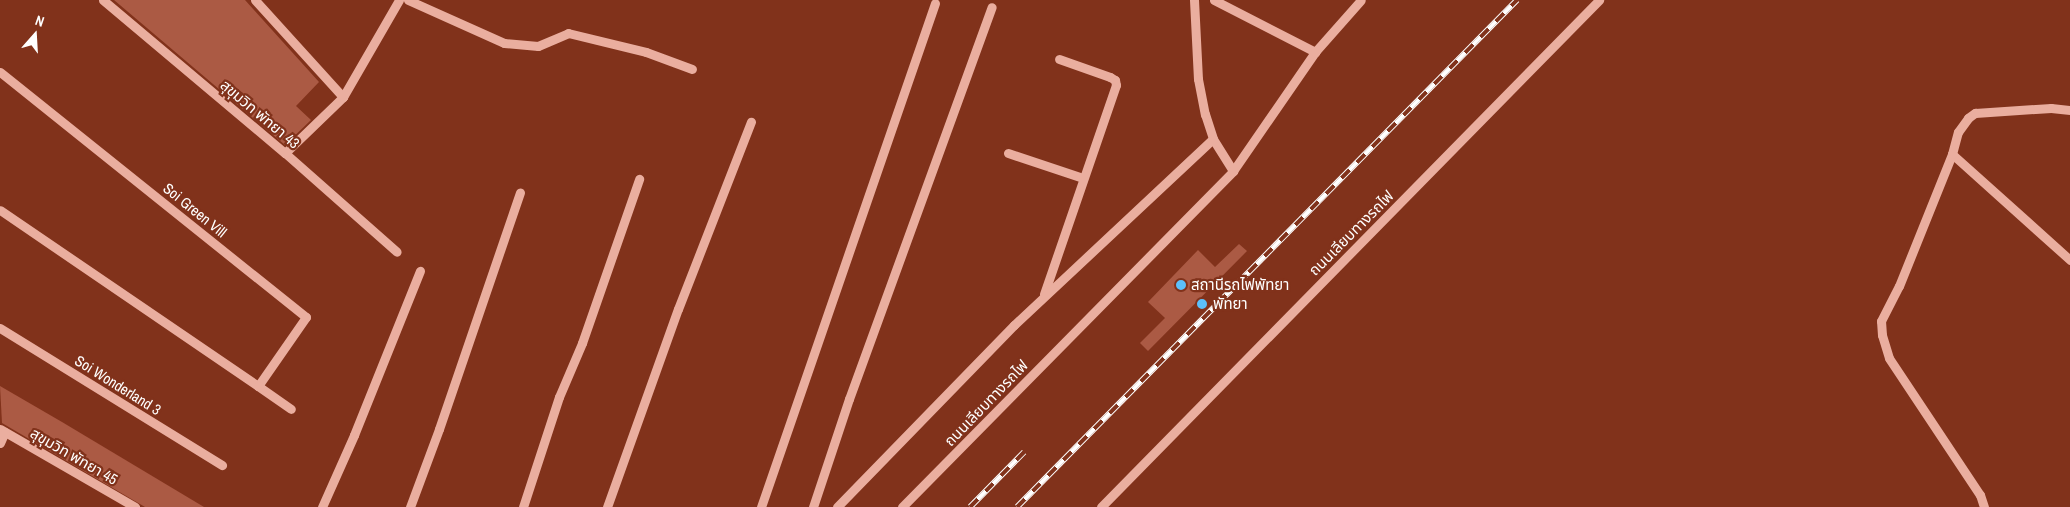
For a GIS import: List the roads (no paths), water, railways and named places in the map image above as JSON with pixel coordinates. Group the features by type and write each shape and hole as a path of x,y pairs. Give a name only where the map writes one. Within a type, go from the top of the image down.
{"street":[{"name":"สุขุมวิท พัทยา 43","path":"103,0 285,153 397,252"},
{"path":"256,0 343,97"},
{"path":"285,153 343,97 399,0"},
{"path":"408,0 504,43 538,46 568,33 646,52 692,69"},
{"path":"1194,0 1198,79 1213,139 1233,170"},
{"path":"1214,0 1315,52"},
{"name":"ถนนเลียบทางรถไฟ","path":"902,507 1233,170 1315,52 1361,0"},
{"name":"ถนนเลียบทางรถไฟ","path":"1101,507 1600,0"},
{"path":"761,507 935,3"},
{"path":"813,507 849,399 992,7"},
{"path":"1043,297 1116,85 1115,80 1059,59"},
{"name":"Soi Green Vill","path":"0,72 306,317 258,386"},
{"path":"1984,507 1980,495 1889,358 1882,335 1881,321 1899,286 1952,154 1958,132 1968,118 1975,112 2051,108 2070,110"},
{"path":"607,507 678,309 751,122"},
{"path":"837,507 1043,297 1213,139"},
{"path":"1008,153 1083,178"},
{"path":"1952,154 2070,260"},
{"path":"523,507 559,397 582,344 639,179"},
{"path":"410,507 439,429 520,193"},
{"path":"0,210 291,409"},
{"path":"322,507 354,435 420,271"},
{"name":"Soi Wonderland 3","path":"0,328 222,466"},
{"path":"0,443 2,430"},
{"name":"สุขุมวิท พัทยา 45","path":"2,430 135,507"}],"railway":[{"path":"1017,507 1517,0"},
{"path":"970,507 1024,452"}],"place":[{"name":"สถานีรถไฟพัทยา","path":"1181,285"},
{"name":"พัทยา","path":"1202,304"}]}
